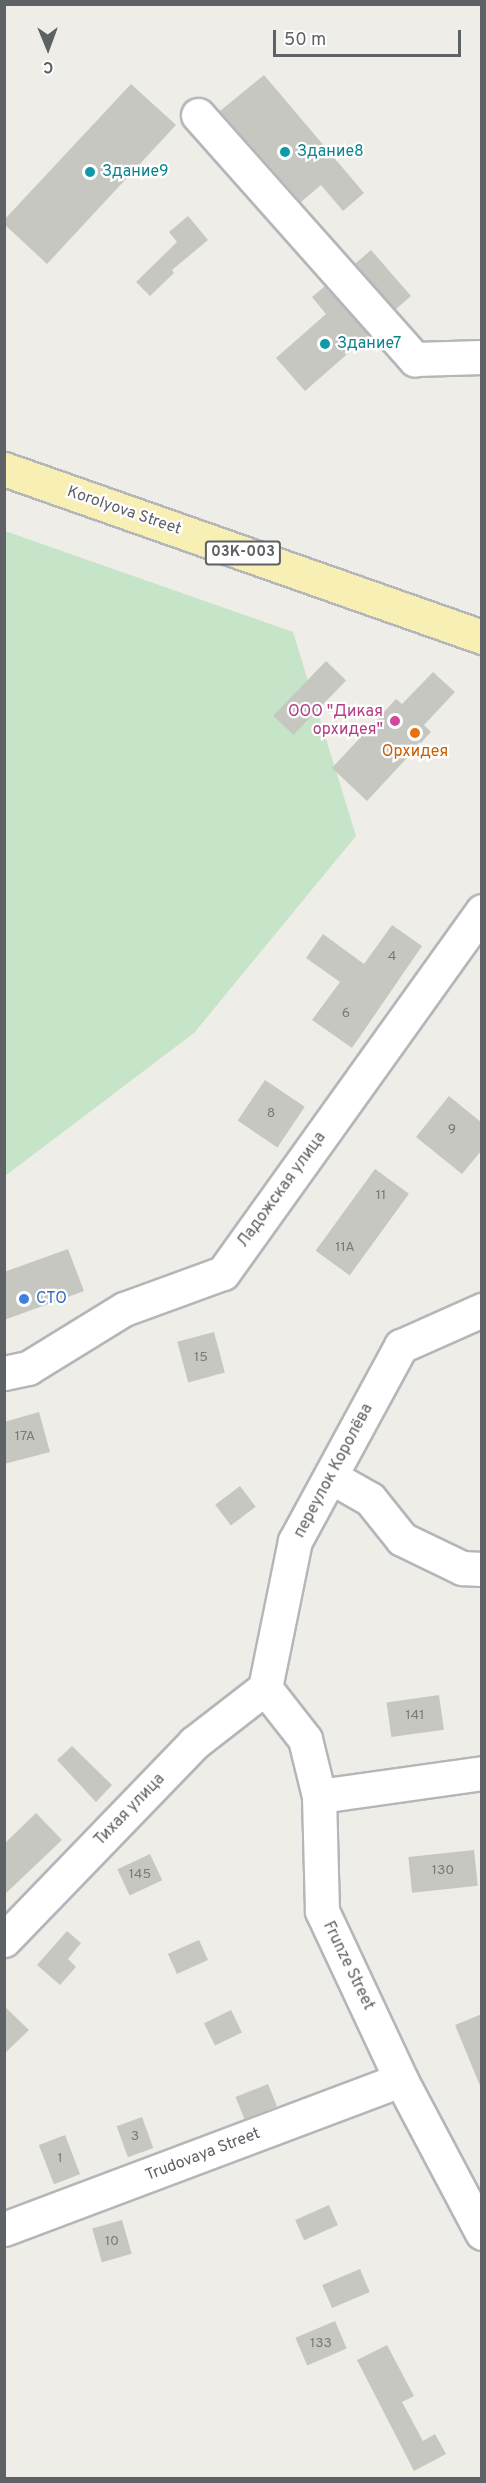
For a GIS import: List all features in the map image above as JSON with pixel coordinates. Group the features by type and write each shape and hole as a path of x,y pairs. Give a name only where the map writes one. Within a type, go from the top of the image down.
{"main road":[{"name":"Korolyova Street","path":"4,469 482,637"}],"street":[{"path":"198,115 416,358 482,357"},
{"name":"Ладожская улица","path":"4,1373 28,1368 124,1309 223,1273 482,911"},
{"name":"переулок Королёва","path":"265,1688 295,1541 401,1346 482,1310"},
{"path":"331,1477 370,1499 402,1539 462,1568 482,1569"},
{"name":"Frunze Street","path":"265,1688 305,1739 319,1796 321,1911 401,2080 482,2233"},
{"name":"Тихая улица","path":"4,1940 194,1743 265,1688"},
{"path":"319,1796 482,1773"},
{"name":"Trudovaya Street","path":"4,2229 401,2080"}],"green space":[{"path":"5,531 293,632 356,836 194,1033 5,1176"}],"building":[{"name":"Здание8","path":"264,75 364,193 343,211 321,185 301,202 220,111"},
{"name":"Здание9","path":"131,84 176,125 47,264 4,224 4,220"},
{"path":"188,216 208,240 172,270 174,273 150,296 136,282 177,242 169,232"},
{"path":"371,250 411,296 395,310 355,264"},
{"name":"Здание7","path":"325,286 369,335 305,391 276,358 326,314 312,297"},
{"path":"326,661 346,680 293,735 273,716"},
{"path":"433,672 455,692 424,725 431,732 367,801 332,768 396,699 402,704"},
{"path":"392,925 422,946 352,1048 312,1020 340,982 306,958 323,934 364,964"},
{"path":"265,1080 305,1107 277,1147 238,1121"},
{"path":"449,1096 482,1123 482,1150 462,1174 416,1137"},
{"path":"375,1169 409,1194 350,1275 316,1251"},
{"path":"68,1249 84,1291 4,1320 4,1272"},
{"path":"214,1332 225,1373 188,1382 177,1342"},
{"path":"39,1412 50,1452 4,1464 4,1422"},
{"path":"240,1486 256,1507 231,1525 215,1505"},
{"path":"439,1695 444,1730 391,1737 387,1702"},
{"path":"72,1746 112,1785 96,1802 57,1760"},
{"path":"36,1813 62,1840 4,1895 4,1844"},
{"path":"474,1850 478,1886 412,1893 408,1857"},
{"path":"150,1854 162,1880 130,1895 117,1869"},
{"path":"67,1931 81,1943 68,1959 76,1967 60,1985 37,1965"},
{"path":"199,1940 208,1960 177,1974 168,1954"},
{"path":"4,2006 29,2030 4,2054"},
{"path":"231,2010 242,2032 215,2046 204,2023"},
{"path":"482,2014 482,2088 481,2088 455,2025"},
{"path":"268,2084 277,2106 245,2119 236,2097"},
{"path":"142,2117 153,2148 128,2157 117,2126"},
{"path":"65,2135 80,2174 54,2184 39,2145"},
{"path":"329,2205 338,2225 304,2240 295,2220"},
{"path":"122,2220 132,2254 102,2262 92,2229"},
{"path":"360,2269 370,2292 332,2308 322,2285"},
{"path":"335,2321 347,2349 307,2365 295,2338"},
{"path":"387,2345 414,2396 402,2402 423,2441 435,2434 446,2454 414,2471 357,2360"}],"place":[{"name":"Здание8","path":"285,152"},
{"name":"Здание9","path":"90,172"},
{"name":"Здание7","path":"325,344"},
{"name":"ООО \"Дикая орхидея\"","path":"395,721"},
{"name":"Орхидея","path":"415,733"},
{"name":"СТО","path":"24,1299"}]}
